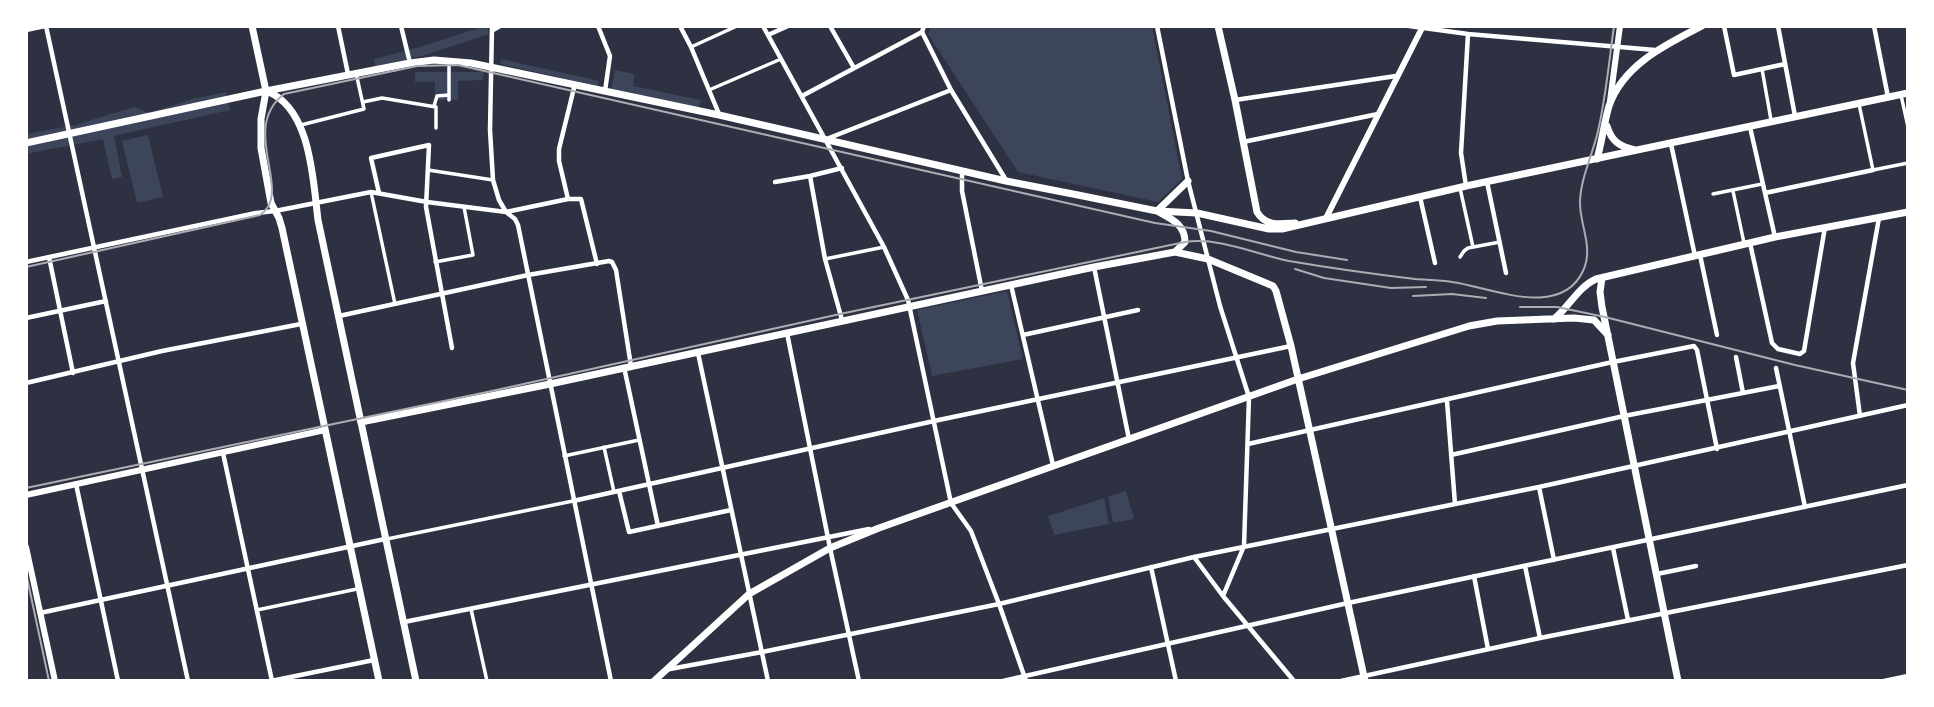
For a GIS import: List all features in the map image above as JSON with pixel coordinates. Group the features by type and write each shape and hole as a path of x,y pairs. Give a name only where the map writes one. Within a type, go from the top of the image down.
{"main road":[{"path":"252,26 266,91 261,119 261,148 271,203 282,228 326,430 346,548 359,589 379,681"},
{"path":"1218,26 1257,212 1261,219 1269,223 1310,222"},
{"path":"1597,159 1609,107 1617,87 1638,64 1702,26"},
{"path":"26,143 352,74 410,63 449,61 471,63 719,115 1006,181 1157,211 1197,213 1269,229 1293,227 1420,196 1904,94"},
{"path":"266,91 280,98 301,125 318,220 416,681"},
{"path":"1606,120 1612,140 1619,146 1635,150"},
{"path":"1157,211 1188,180"},
{"path":"1157,211 1183,228 1185,242 1175,253"},
{"path":"1553,320 1566,309 1583,287 1600,278 1775,237 1908,212"},
{"path":"361,422 1094,267 1175,253 1208,259 1273,286 1276,291 1291,346 1365,678"},
{"path":"1600,278 1600,292 1623,416 1678,681"},
{"path":"654,681 749,594 830,548 879,528 1298,379 1469,326 1497,321 1574,318 1594,320 1608,335"}],"street":[{"path":"26,30 46,26 188,681"},
{"path":"301,125 364,109 338,26"},
{"path":"401,26 410,63"},
{"path":"500,26 493,28 490,130 493,180 499,200 518,225 590,584 612,679"},
{"path":"597,26 610,56 605,91"},
{"path":"680,26 719,115"},
{"path":"691,47 737,26"},
{"path":"763,26 884,247 908,300 951,503 971,531 1025,678"},
{"path":"768,35 788,26"},
{"path":"830,26 854,68"},
{"path":"1157,26 1188,180 1220,306 1249,397 1244,546 1223,596"},
{"path":"1409,26 1658,51"},
{"path":"1609,107 1620,26"},
{"path":"1724,26 1734,75 1786,64"},
{"path":"1778,26 1795,117"},
{"path":"1874,26 1888,97"},
{"path":"1326,218 1422,27"},
{"path":"802,96 923,29 951,90 1006,181"},
{"path":"1468,34 1461,153 1463,187 1473,247"},
{"path":"709,90 782,59"},
{"path":"436,128 434,106 437,96 449,97 449,61"},
{"path":"1762,69 1771,122"},
{"path":"1235,100 1396,76"},
{"path":"568,199 559,161 559,149 575,84"},
{"path":"825,140 951,90"},
{"path":"1904,94 1908,127"},
{"path":"363,102 382,98 434,106"},
{"path":"1859,103 1873,170"},
{"path":"1243,142 1378,114"},
{"path":"1750,127 1775,237"},
{"path":"1671,143 1717,335"},
{"path":"379,193 371,158 429,145 426,207 452,348"},
{"path":"1765,194 1908,163"},
{"path":"775,182 842,168"},
{"path":"428,170 493,180"},
{"path":"962,170 962,191 982,291"},
{"path":"810,176 825,258 842,320"},
{"path":"1487,182 1506,273"},
{"path":"1713,194 1763,184"},
{"path":"1733,191 1777,349 1796,354 1804,351 1825,227"},
{"path":"26,262 371,192 506,212 578,198 583,201 597,264"},
{"path":"371,192 395,304"},
{"path":"1420,196 1435,263"},
{"path":"435,262 473,256 464,207"},
{"path":"1860,416 1853,363 1879,218"},
{"path":"1460,257 1466,249 1500,243"},
{"path":"825,258 884,247"},
{"path":"50,257 73,373"},
{"path":"339,316 528,275 612,262 616,270 627,367 639,440 658,526"},
{"path":"1094,267 1129,439"},
{"path":"1011,285 1053,466"},
{"path":"26,318 106,301"},
{"path":"1023,335 1138,310"},
{"path":"26,383 301,324"},
{"path":"786,332 859,681"},
{"path":"40,613 617,492 934,421 1291,346"},
{"path":"1248,444 1614,362 1696,347 1717,449"},
{"path":"698,351 768,681"},
{"path":"1736,358 1743,393"},
{"path":"1776,368 1805,507"},
{"path":"1451,455 1623,416 1779,386"},
{"path":"1447,401 1455,504"},
{"path":"666,668 762,653 999,604 1194,556 1539,487 1908,405"},
{"path":"28,496 326,430"},
{"path":"564,456 639,440"},
{"path":"604,447 629,532 731,510"},
{"path":"223,452 271,681 374,660"},
{"path":"76,484 118,681"},
{"path":"1003,681 1348,603 1908,485"},
{"path":"1539,487 1554,560"},
{"path":"403,622 879,528"},
{"path":"26,547 55,681"},
{"path":"1613,548 1628,620"},
{"path":"1194,556 1223,596 1294,681"},
{"path":"1341,681 1365,678 1540,638 1908,565"},
{"path":"1525,566 1540,638"},
{"path":"1656,574 1696,566"},
{"path":"1151,567 1176,681"},
{"path":"1474,576 1488,649"},
{"path":"257,610 359,589"},
{"path":"471,609 487,681"},
{"path":"1884,681 1908,676"}],"shaded area":[{"path":"485,26 489,34 422,56 376,67 374,59"},
{"path":"931,26 1152,26 1182,179 1158,202 1018,172 928,34"},
{"path":"501,59 599,81 598,86 500,64"},
{"path":"615,70 634,74 633,86 701,100 699,108 611,90"},
{"path":"415,72 484,72 483,80 458,81 458,100 435,100 435,82 415,82"},
{"path":"226,92 230,110 114,136 122,177 112,179 103,139 26,154 26,134 75,125 134,107 149,113 192,99"},
{"path":"148,135 163,197 137,203 122,141"},
{"path":"1007,291 1023,359 932,376 917,310"},
{"path":"1126,491 1134,519 1113,523 1108,497"},
{"path":"1104,498 1109,524 1054,535 1048,516"}],"tram line":[{"path":"26,488 1185,242 1224,244 1289,261 1452,282 1523,297 1558,294 1572,286 1586,262 1587,245 1581,212 1581,194 1601,118 1614,26"},
{"path":"26,267 260,215 269,205 272,191 265,142 266,125 271,109 284,94 417,66 458,65 1155,223 1211,231 1296,252 1347,260"},
{"path":"1295,269 1324,278 1391,288 1426,287"},
{"path":"1413,296 1452,294 1486,298"},
{"path":"1520,307 1557,307 1605,317 1795,365 1908,390"},
{"path":"26,573 49,681"}]}
